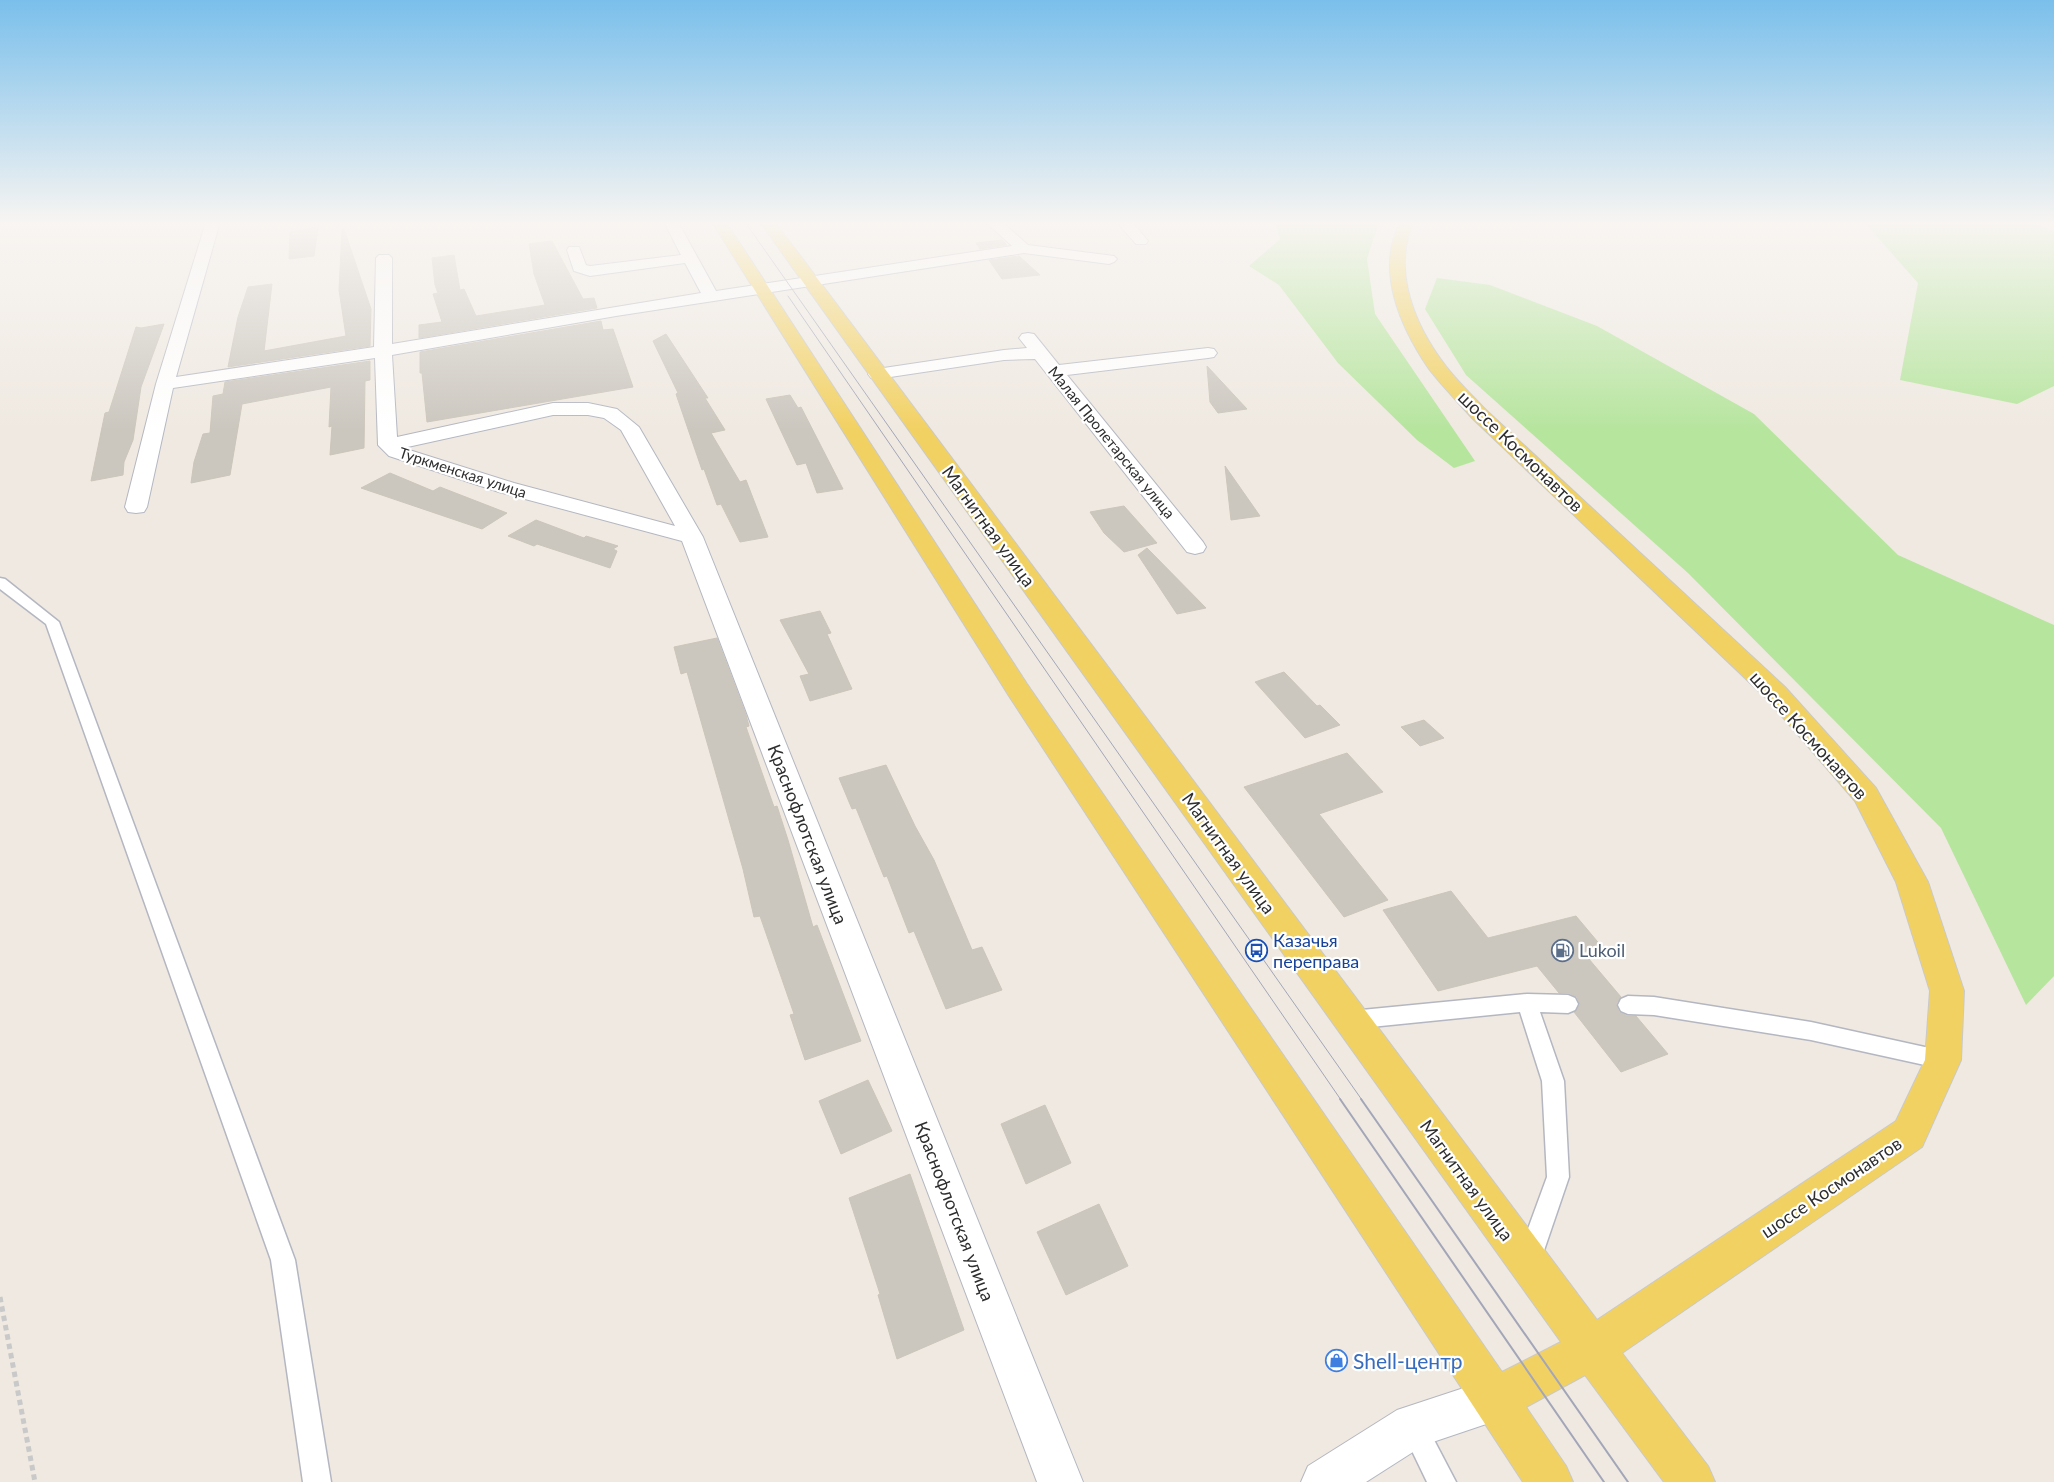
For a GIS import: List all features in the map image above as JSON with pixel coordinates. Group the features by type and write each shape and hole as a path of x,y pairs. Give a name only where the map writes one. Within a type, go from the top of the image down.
{"main road":[{"path":"763,291 1018,690 1550,1482"},
{"name":"Магнитная улица","path":"818,291 1528,1263 1692,1482"},
{"name":"шоссе Космонавтов","path":"1401,291 1410,321 1437,368 1479,414 1776,693 1866,795 1912,882 1947,991 1943,1060 1909,1134 1592,1349 1494,1400"}],"street":[{"path":"136,507 165,384 193,291"},
{"name":"Туркменская улица","path":"384,291 383,351 388,445 396,452 492,483 593,512 692,537"},
{"path":"709,291 712,297"},
{"path":"165,384 383,351 616,311 749,291"},
{"name":"Малая Пролетарская улица","path":"877,374 1004,355 1034,345 1195,547"},
{"path":"1055,371 1208,354"},
{"name":"Краснофлотская улица","path":"388,445 553,409 588,409 610,413 629,427 692,537 1060,1482"},
{"path":"1324,1482 1413,1426 1494,1400"}],"lane":[{"path":"0,582 52,622 283,1260 317,1482"},
{"path":"1527,1003 1553,1081 1558,1177 1528,1263"},
{"path":"1351,1020 1527,1003 1568,1004"},
{"path":"1628,1006 1654,1006 1811,1031 1943,1060"},
{"path":"1413,1426 1442,1482"}],"path":[{"path":"0,1298 35,1482"}],"green space":[{"path":"1284,291 1372,291 1375,314 1475,461 1454,468 1417,440 1338,363"},
{"path":"1432,291 1506,291 1597,326 1754,414 1898,555 2054,625 2054,976 2026,1005 1941,828 1688,573 1466,375 1425,309"},
{"path":"1916,291 2054,291 2054,386 2017,404 1900,380"}],"building":[{"path":"247,291 271,291 264,351 346,336 339,291 365,291 371,309 370,346 228,367 238,317"},
{"path":"437,291 465,291 476,316 545,305 540,291 579,291 583,299 594,298 597,308 419,338 419,325 442,322 433,294 438,293"},
{"path":"601,321 603,330 613,329 633,387 427,422 422,373 420,373 420,352"},
{"path":"164,324 141,387 133,440 124,462 123,475 91,481 105,413 109,412 136,327 141,328"},
{"path":"666,334 708,398 705,398 725,430 711,433 740,482 746,480 768,537 740,542 721,504 717,505 704,469 702,470 676,394 678,393 653,341"},
{"path":"370,361 370,380 365,381 364,448 330,455 332,426 329,427 331,387 242,404 230,475 191,483 194,462 203,434 210,433 213,396 223,394 225,382"},
{"path":"1207,366 1247,409 1218,413 1210,402"},
{"path":"790,395 798,408 801,407 843,489 817,493 806,463 797,465 766,399"},
{"path":"1225,466 1260,516 1231,520"},
{"path":"390,473 433,491 440,487 507,513 482,529 361,488"},
{"path":"1124,506 1157,543 1124,552 1104,533 1090,512"},
{"path":"536,520 584,538 586,536 618,546 613,549 617,551 610,568 537,544 534,546 508,536"},
{"path":"1147,548 1206,608 1177,614 1138,555"},
{"path":"820,611 831,633 827,634 852,689 810,701 800,676 809,674 780,620"},
{"path":"717,638 746,715 749,726 746,727 774,807 777,806 813,927 817,925 861,1041 805,1060 790,1015 794,1014 760,916 754,917 743,869 687,672 681,674 674,647"},
{"path":"1284,672 1317,706 1320,705 1340,725 1305,738 1255,682"},
{"path":"1424,720 1444,738 1420,746 1401,727"},
{"path":"1347,753 1383,792 1319,814 1388,900 1344,917 1244,787"},
{"path":"886,765 915,826 934,860 972,950 982,947 1002,990 946,1009 914,931 909,933 887,876 884,877 856,808 852,809 839,778"},
{"path":"1451,891 1488,938 1576,916 1602,947 1583,952 1621,997 1616,1004 1619,1012 1627,1016 1636,1016 1668,1054 1621,1072 1574,1012 1580,1005 1577,997 1569,993 1559,993 1537,966 1438,991 1383,910"},
{"path":"868,1080 892,1131 841,1154 819,1101"},
{"path":"1045,1105 1071,1163 1026,1184 1001,1124"},
{"path":"910,1174 964,1330 897,1359 878,1295 880,1294 849,1198"},
{"path":"1099,1204 1128,1266 1066,1295 1037,1232"}],"tram line":[{"path":"794,291 1362,1100"},
{"path":"788,296 1341,1100"},
{"path":"1340,1099 1604,1482"},
{"path":"1361,1099 1628,1482"}],"place":[{"name":"Казачья переправа","path":"1257,950"},
{"name":"Lukoil","path":"1563,950"},
{"name":"Shell-центр","path":"1337,1360"}]}
